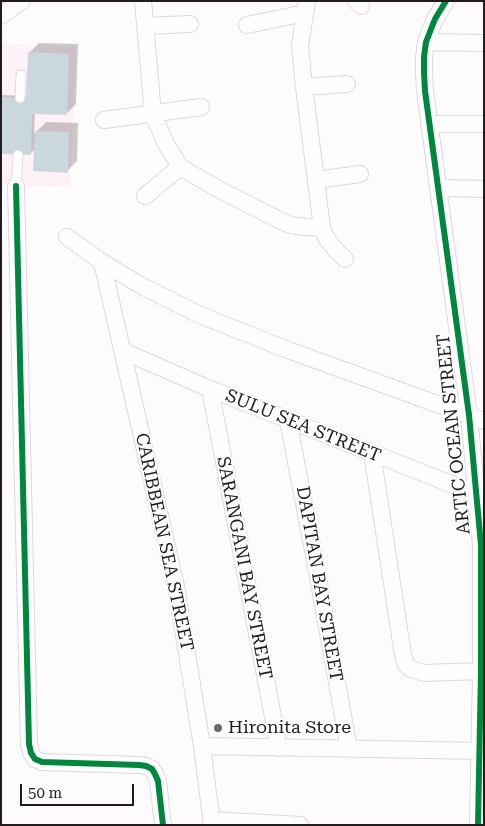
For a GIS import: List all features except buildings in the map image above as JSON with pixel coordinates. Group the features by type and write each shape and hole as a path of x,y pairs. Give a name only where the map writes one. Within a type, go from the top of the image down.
{"street":[{"path":"1,16 22,1"},
{"path":"143,1 153,114 166,144 180,167 279,220 304,227 322,228"},
{"name":"ARTIC OCEAN STREET","path":"446,1 435,19 426,42 424,82 438,188 476,418 481,545 482,751 478,825"},
{"path":"247,25 306,7 300,46 322,228 327,239 345,259"},
{"path":"145,26 190,24"},
{"path":"426,42 484,43"},
{"path":"304,87 347,84"},
{"path":"104,120 201,107"},
{"path":"429,124 484,124"},
{"path":"145,196 180,167"},
{"path":"316,180 360,174"},
{"path":"16,186 30,753 35,760 42,762 139,765 152,769 158,782 163,825"},
{"path":"438,188 484,189"},
{"path":"67,237 102,262 140,285 200,315 288,350 476,418"},
{"name":"CARIBBEAN SEA STREET","path":"102,262 176,586 202,746 212,822"},
{"name":"SULU SEA STREET","path":"123,352 210,389 480,496"},
{"name":"SARANGANI BAY STREET","path":"210,389 279,748"},
{"name":"DAPITAN BAY STREET","path":"288,420 349,749"},
{"path":"372,453 406,665 411,669 424,673 481,671"},
{"path":"202,746 482,751"},
{"path":"212,822 300,825"}],"lane":[{"path":"20,98 21,76"},
{"path":"16,186 18,155"}],"shaded area":[{"path":"1,44 76,47 70,187 1,184"}],"cycle path":[{"path":"446,1 435,19 426,42 424,72 469,415 481,545 478,825"},
{"path":"16,186 29,744 31,753 35,759 42,762 139,765 152,769 158,781 163,825"}],"place":[{"name":"Hironita Store","path":"218,728"}]}
